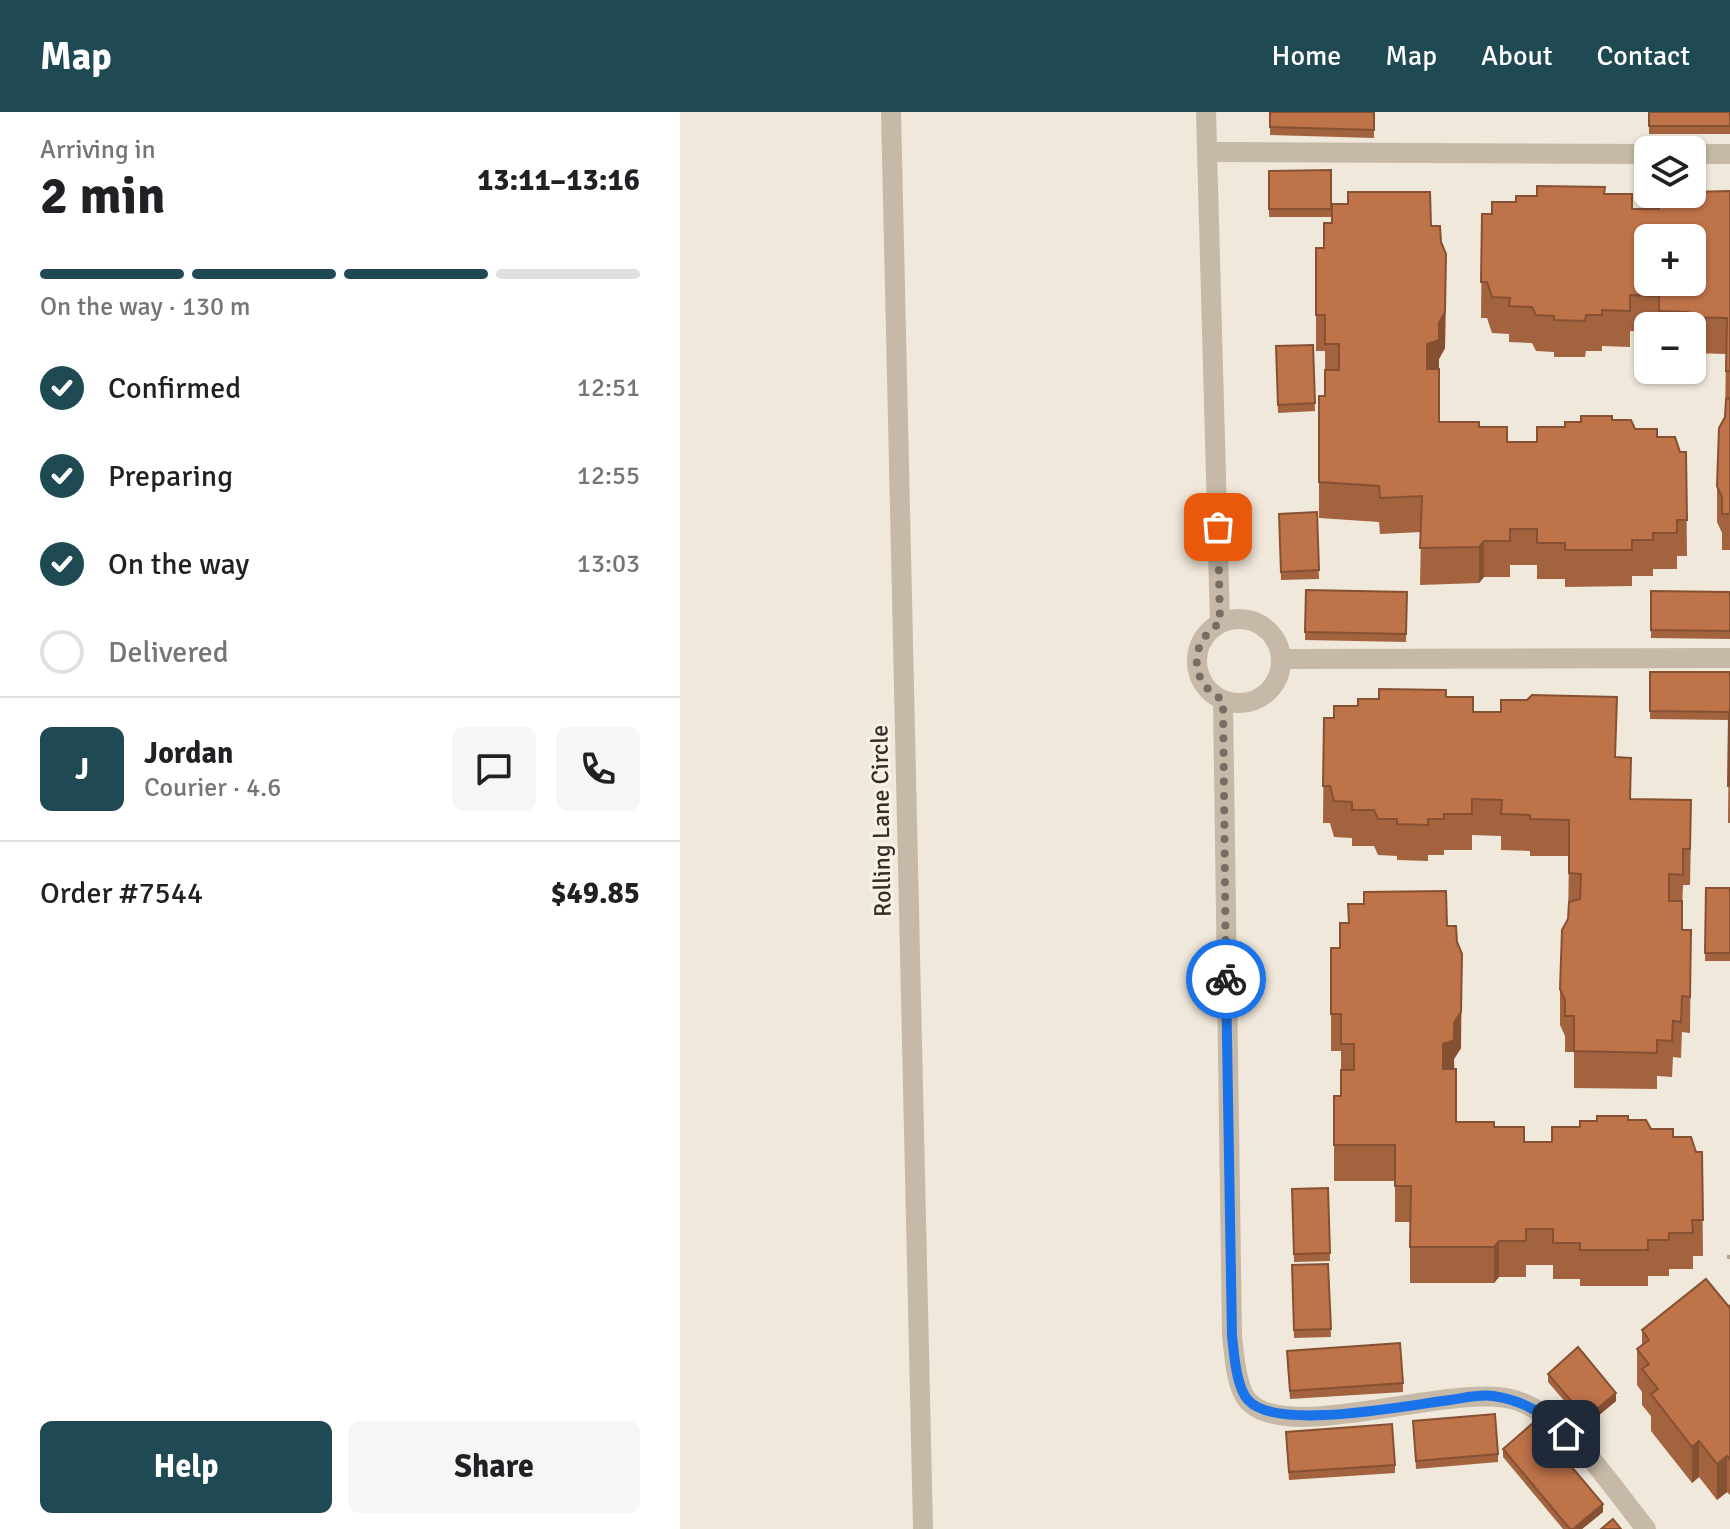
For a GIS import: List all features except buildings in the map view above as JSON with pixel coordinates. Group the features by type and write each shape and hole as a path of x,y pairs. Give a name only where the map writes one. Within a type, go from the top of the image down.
{"street":[{"name":"Rolling Lane Circle","path":"891,112 923,1529"},
{"path":"1206,112 1220,623"},
{"path":"1207,152 1634,154"},
{"path":"1706,154 1730,154"},
{"path":"1244,618 1269,630 1277,642 1281,659 1276,682 1267,694 1241,704 1223,700 1204,686 1196,660 1206,634 1220,623 1244,618"},
{"path":"1281,659 1730,658"},
{"path":"1223,700 1232,1336 1236,1369 1246,1399 1261,1410 1320,1417 1489,1395 1517,1401 1550,1418 1583,1451 1646,1529"}],"way so far":[{"path":"1218,527 1220,623 1206,634 1196,660 1204,686 1223,700 1226,979"}],"route":[{"path":"1226,979 1232,1336 1236,1369 1246,1399 1261,1410 1320,1417 1489,1395 1517,1401 1550,1418 1566,1434"}]}
